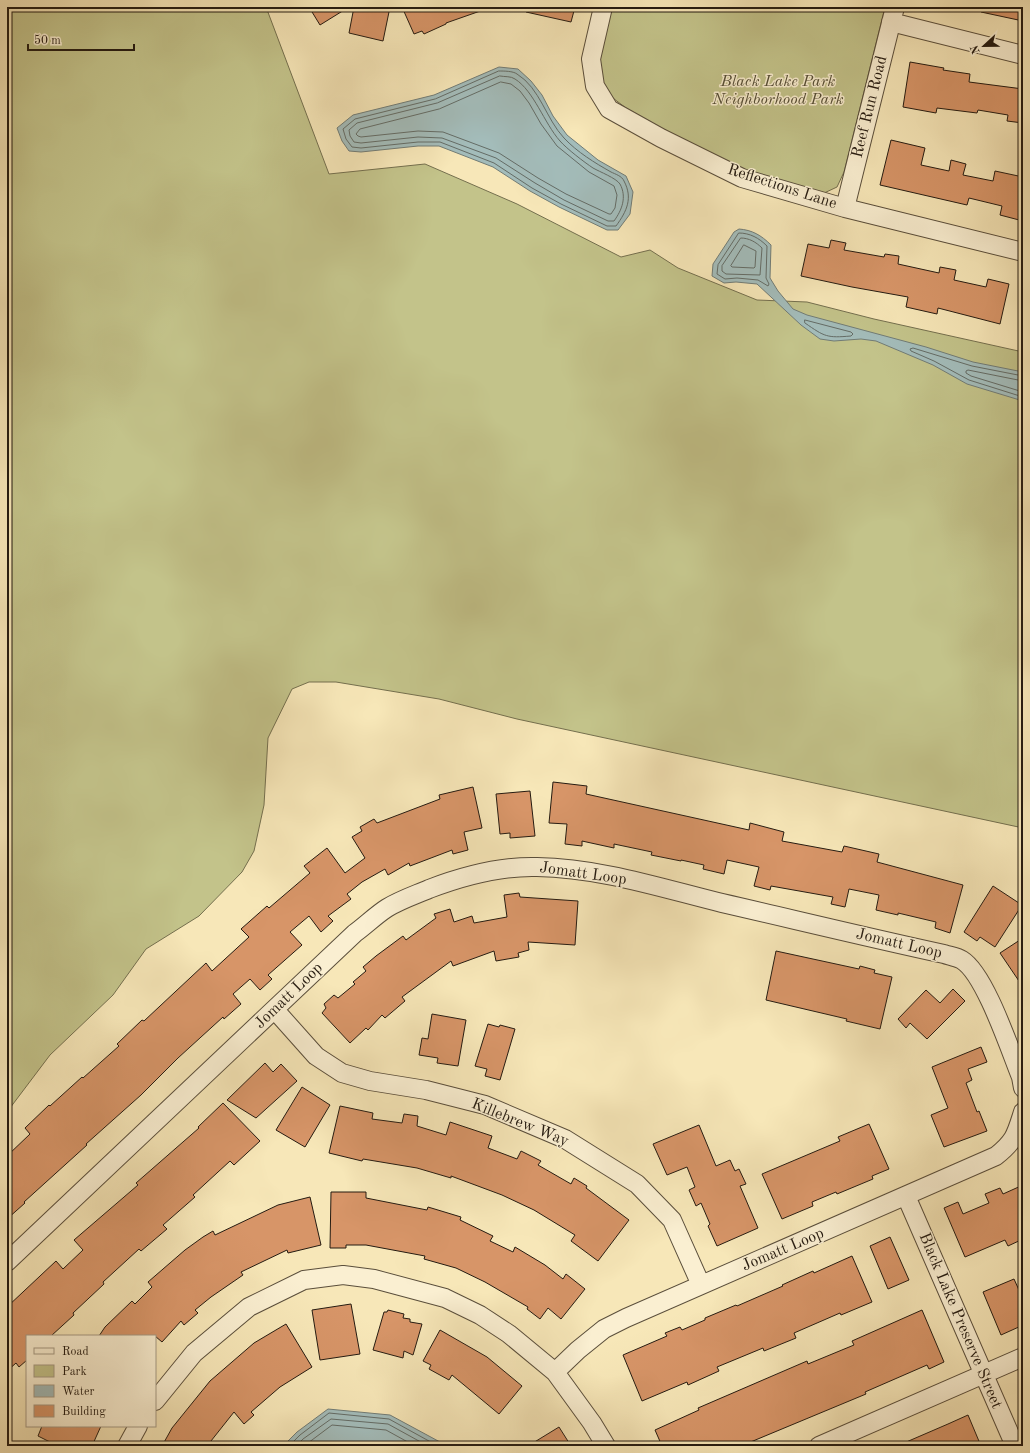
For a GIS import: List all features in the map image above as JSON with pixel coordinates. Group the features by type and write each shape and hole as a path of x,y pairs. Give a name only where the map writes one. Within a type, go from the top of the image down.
{"street":[{"name":"Reflections Lane","path":"603,7 591,58 595,86 609,109 661,138 742,178 845,208 1023,252"},
{"name":"Reef Run Road","path":"845,208 893,14"},
{"path":"893,14 1023,55"},
{"name":"Jomatt Loop","path":"7,1262 356,933 387,908 452,880 486,872 536,866 603,874 944,954 962,961 975,974 984,989 1021,1077 1023,1088"},
{"name":"Killebrew Way","path":"275,1010 316,1056 342,1073 370,1081 426,1090 485,1105 565,1139 637,1184 672,1220 701,1285"},
{"name":"Jomatt Loop","path":"555,1372 578,1350 604,1330 626,1318 996,1156 1006,1148 1014,1137 1023,1112"},
{"name":"Black Lake Preserve Street","path":"906,1196 1015,1446"},
{"path":"156,1400 194,1353 249,1308 304,1280 343,1275 374,1279 445,1298 480,1315 509,1334 555,1372 592,1423 606,1446"},
{"path":"819,1446 1023,1357"},
{"path":"127,1446 137,1427"}],"green space":[{"path":"7,7 33,7 35,11 45,7 266,7 329,174 425,164 517,204 621,257 650,250 678,268 757,300 807,302 874,319 1023,352 1023,828 517,719 439,699 336,682 309,682 292,689 268,738 264,805 254,851 242,872 199,916 146,949 113,995 50,1055 7,1110"},
{"name":"Black Lake Park Neighborhood Park","path":"612,7 885,7 844,172 837,187 822,194 766,178 703,152 626,108 609,95 601,83 597,65"}],"water":[{"path":"499,67 518,69 531,81 542,95 553,116 567,135 598,160 626,176 633,192 630,214 618,230 607,230 530,191 493,167 439,146 418,146 361,152 349,151 342,141 337,128 353,115 434,95"},
{"path":"739,229 764,238 771,245 770,278 778,291 793,309 807,315 926,347 973,362 1023,372 1023,401 967,384 933,365 876,341 861,339 834,341 820,339 801,325 757,284 736,282 724,283 712,276 713,264 734,232"},
{"path":"328,1409 390,1415 440,1442 443,1446 283,1446 297,1432"}],"building":[{"path":"309,7 349,7 320,25"},
{"path":"354,7 390,7 383,41 349,33"},
{"path":"402,7 485,7 486,9 446,23 424,34 422,31 414,34"},
{"path":"526,7 575,7 571,22 526,12"},
{"path":"981,7 1023,7 1023,21 981,12"},
{"path":"910,62 944,68 943,70 970,74 969,82 1023,89 1023,123 1007,121 1008,115 978,110 977,113 937,108 936,113 903,107"},
{"path":"891,140 925,148 921,165 949,171 951,160 966,164 963,175 993,181 995,171 1023,177 1023,221 1000,215 1002,206 969,198 967,205 880,185"},
{"path":"831,240 846,243 844,250 884,257 885,254 899,256 898,264 939,273 940,267 956,270 954,280 986,287 988,279 1009,284 1000,324 938,308 937,314 906,307 908,297 801,276 808,244 829,248"},
{"path":"553,782 587,786 586,794 749,830 750,823 784,832 782,841 842,852 844,846 879,854 877,862 963,885 950,933 935,928 936,922 898,913 898,915 876,910 879,895 849,889 845,907 831,904 833,897 771,886 770,890 754,886 759,867 727,860 724,874 703,869 704,865 651,855 652,852 614,844 614,848 582,841 582,846 565,844 567,824 549,823"},
{"path":"473,787 482,828 464,832 468,850 453,854 452,850 410,866 409,863 388,875 385,869 362,882 347,894 351,899 328,916 333,921 321,932 309,916 290,932 302,945 268,975 272,979 260,990 250,979 233,994 241,1004 224,1019 223,1017 178,1058 141,1095 86,1144 87,1145 7,1219 7,1156 30,1134 25,1128 49,1105 50,1106 119,1046 117,1044 142,1020 144,1021 206,963 212,971 249,937 241,929 267,906 269,908 310,873 304,866 327,848 345,873 365,858 352,837 362,831 360,827 374,819 377,823 440,799 439,795"},
{"path":"530,791 535,836 510,838 510,833 500,834 496,794"},
{"path":"993,886 1022,905 995,947 980,937 977,941 964,932"},
{"path":"519,893 520,897 578,901 575,945 528,942 529,950 518,953 519,957 496,961 494,951 453,966 451,961 402,997 405,1001 385,1018 382,1015 368,1030 366,1028 350,1043 322,1013 326,1008 324,1004 334,995 338,998 355,984 353,982 366,971 363,967 403,936 406,940 436,918 434,914 450,909 454,922 472,916 474,923 507,917 504,895"},
{"path":"1023,938 1023,987 1000,953"},
{"path":"776,951 859,969 860,966 875,970 874,973 892,977 880,1029 846,1021 847,1019 766,1000"},
{"path":"953,989 965,1001 927,1039 910,1023 906,1028 898,1019 926,990 940,1003"},
{"path":"432,1014 466,1020 458,1066 437,1063 438,1058 419,1055 422,1038 428,1039"},
{"path":"488,1024 499,1027 500,1025 515,1029 500,1080 485,1076 487,1069 475,1066"},
{"path":"981,1047 987,1062 968,1069 972,1080 966,1083 977,1112 979,1111 987,1131 944,1147 931,1115 948,1108 932,1067"},
{"path":"265,1063 273,1072 281,1064 297,1081 256,1118 227,1100"},
{"path":"302,1087 330,1105 305,1147 276,1130"},
{"path":"223,1103 260,1141 234,1165 230,1161 193,1195 195,1197 163,1225 167,1229 141,1251 139,1249 103,1282 104,1284 52,1335 26,1335 26,1361 19,1367 16,1363 7,1371 7,1307 56,1261 63,1269 83,1250 74,1240 138,1185 136,1183 199,1128 198,1127"},
{"path":"340,1106 373,1113 372,1119 402,1123 404,1114 418,1116 417,1126 446,1135 450,1122 492,1136 488,1148 517,1159 521,1151 541,1161 538,1165 571,1184 574,1178 587,1186 586,1188 629,1220 598,1261 571,1241 575,1235 534,1210 502,1195 451,1176 451,1178 417,1168 363,1159 362,1161 329,1153"},
{"path":"869,1124 889,1169 872,1176 873,1179 837,1194 836,1192 812,1202 813,1206 782,1219 762,1174 840,1141 838,1137"},
{"path":"699,1125 716,1166 730,1160 735,1171 739,1169 746,1184 740,1186 758,1228 717,1246 708,1226 710,1224 701,1203 696,1206 689,1190 695,1187 687,1167 667,1175 653,1144"},
{"path":"1023,1185 1023,1239 1008,1246 1005,1240 965,1257 944,1208 958,1202 963,1214 989,1203 985,1194 1000,1188 1003,1194"},
{"path":"331,1192 366,1192 366,1198 427,1210 428,1207 461,1217 460,1220 493,1236 490,1241 513,1252 515,1247 545,1265 563,1279 566,1274 585,1289 561,1319 548,1308 540,1319 527,1309 528,1307 485,1282 456,1268 424,1259 425,1256 366,1245 346,1245 346,1248 330,1248"},
{"path":"310,1197 321,1245 288,1253 287,1250 241,1272 243,1275 195,1310 198,1313 184,1325 181,1321 162,1342 156,1337 156,1335 100,1335 105,1327 132,1301 135,1304 152,1287 148,1282 185,1250 213,1231 215,1235 278,1205"},
{"path":"890,1237 909,1280 888,1289 870,1246"},
{"path":"852,1256 872,1302 841,1315 840,1313 794,1333 796,1338 764,1351 763,1348 717,1367 719,1371 688,1385 687,1382 642,1401 623,1355 667,1336 665,1333 680,1327 682,1330 705,1320 705,1318 736,1305 737,1306 813,1271 814,1273"},
{"path":"1014,1279 1023,1299 1023,1321 1019,1323 1021,1326 1001,1335 983,1292"},
{"path":"351,1304 360,1354 320,1360 312,1310"},
{"path":"388,1310 404,1314 403,1318 410,1319 410,1322 422,1324 413,1355 404,1351 403,1358 373,1350 384,1312 387,1312"},
{"path":"922,1310 944,1362 929,1369 927,1365 865,1392 866,1394 741,1446 662,1446 655,1430 699,1410 698,1408 807,1361 808,1364 854,1345 852,1341"},
{"path":"286,1324 312,1367 280,1387 251,1412 254,1415 244,1424 234,1412 207,1446 162,1446 172,1428 210,1381 254,1343"},
{"path":"440,1330 487,1357 522,1386 499,1414 452,1375 449,1380 429,1369 431,1365 423,1361"},
{"path":"968,1415 981,1446 897,1446 948,1424"},
{"path":"42,1427 101,1427 92,1446 58,1446 38,1436"},
{"path":"559,1427 571,1446 528,1446"}]}
